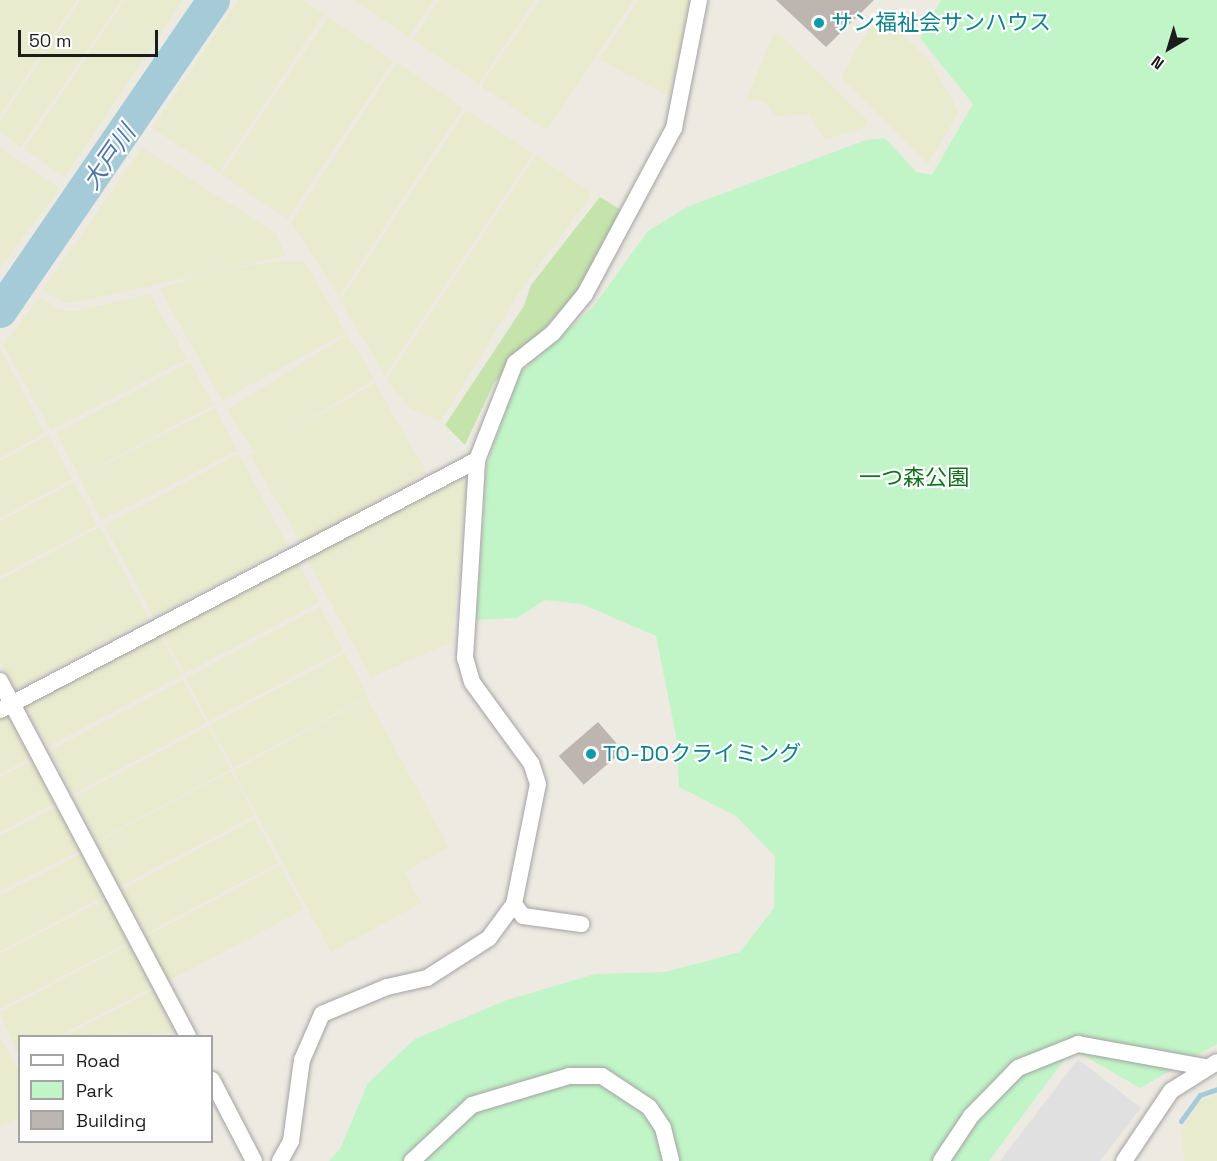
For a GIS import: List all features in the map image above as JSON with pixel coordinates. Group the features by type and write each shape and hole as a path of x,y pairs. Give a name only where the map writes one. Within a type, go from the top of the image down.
{"street":[{"path":"280,1161 291,1141 302,1060 322,1014 387,987 427,978 489,938 514,904 538,784 531,763 472,682 465,658 477,460 515,363 553,333 585,294 674,128 699,0"},
{"path":"6,707 477,460"},
{"path":"0,681 6,707 187,1035"},
{"path":"514,904 523,916 581,924"},
{"path":"941,1161 971,1116 1018,1068 1078,1044 1211,1064"},
{"path":"1124,1161 1171,1091 1211,1064"},
{"path":"412,1161 472,1105 569,1076 602,1077 649,1107 663,1128 671,1161"},
{"path":"213,1082 254,1161"}],"green space":[{"path":"0,0 77,0 0,116"},
{"path":"80,0 122,0 21,147 0,132 0,120"},
{"path":"125,0 183,0 65,177 24,149"},
{"path":"238,0 303,0 324,14 219,172 152,128"},
{"path":"354,0 434,0 409,37"},
{"path":"439,0 535,0 479,84 413,40"},
{"path":"539,0 634,0 547,130 481,86"},
{"path":"639,0 690,0 670,97 599,59"},
{"name":"一つ森公園","path":"941,0 1217,0 1217,1044 1140,1088 1072,1049 989,1161 329,1161 340,1149 368,1083 415,1039 504,1001 595,974 665,972 740,952 774,908 775,856 736,816 679,787 676,736 656,636 582,604 545,600 517,618 476,620 487,465 518,375 593,307 648,231 687,207 866,140 885,138 916,172 932,175 973,104 920,38"},
{"path":"876,16 885,18 929,60 959,112 928,164 841,77"},
{"path":"328,17 393,61 287,219 222,175"},
{"path":"779,33 867,120 865,127 825,140 809,114 776,116 764,102 747,99 773,34"},
{"path":"397,62 463,108 339,296 291,223"},
{"path":"466,110 533,154 385,375 340,301"},
{"path":"0,148 60,189 0,267"},
{"path":"142,148 277,234 285,256 76,302 65,303 42,291"},
{"path":"536,155 589,191 589,198 519,293 441,421 411,409 386,380"},
{"path":"600,197 621,210 585,284 494,383 465,445 445,425 524,306 531,285"},
{"path":"278,261 305,262 346,333 222,400 160,289 208,273"},
{"path":"150,294 187,359 51,430 3,345 40,297 59,310 75,311"},
{"path":"347,335 375,379 255,454 227,410"},
{"path":"0,349 45,433 0,458"},
{"path":"190,362 213,405 80,476 57,433"},
{"path":"375,383 426,472 302,544 250,455"},
{"path":"215,408 237,451 101,520 80,477"},
{"path":"48,435 72,479 0,518 0,461"},
{"path":"239,454 288,546 154,617 105,525"},
{"path":"458,477 467,480 452,642 371,677 308,561 312,553"},
{"path":"74,482 97,525 0,576 0,521"},
{"path":"100,527 149,619 15,690 0,662 0,580"},
{"path":"296,559 319,602 184,674 161,631"},
{"path":"320,607 343,650 209,722 186,678"},
{"path":"159,632 182,675 48,747 25,703"},
{"path":"345,653 368,696 233,768 210,725"},
{"path":"183,680 206,723 73,794 50,751"},
{"path":"367,698 449,847 404,872 421,903 331,952 233,771"},
{"path":"9,714 32,757 0,774 0,718"},
{"path":"208,726 231,769 97,841 74,797"},
{"path":"34,759 57,802 0,832 0,777"},
{"path":"231,771 254,815 119,887 96,843"},
{"path":"59,805 82,849 0,891 0,836"},
{"path":"255,819 278,863 144,935 121,890"},
{"path":"82,853 105,896 0,951 0,896"},
{"path":"280,865 303,909 168,981 145,937"},
{"path":"107,898 129,942 0,1009 0,954"},
{"path":"130,944 153,987 61,1035 18,1035 18,1056 0,1012"},
{"path":"155,989 178,1033 103,1035 67,1035"},
{"path":"0,1037 18,1069 18,1118 0,1127"},
{"path":"1217,1095 1217,1161 1184,1161 1182,1130 1198,1102"}],"shaded area":[{"path":"1078,1059 1141,1108 1100,1161 1000,1161"}],"building":[{"name":"サン福祉会サンハウス","path":"776,0 874,0 826,47"},
{"name":"TO-DOクライミング","path":"598,722 623,751 584,785 559,756"}],"waterway":[{"name":"大戸川","path":"0,311 213,0"},
{"path":"1181,1121 1200,1095 1217,1089"}],"place":[{"name":"サン福祉会サンハウス","path":"819,23"},
{"name":"TO-DOクライミング","path":"591,754"}]}
